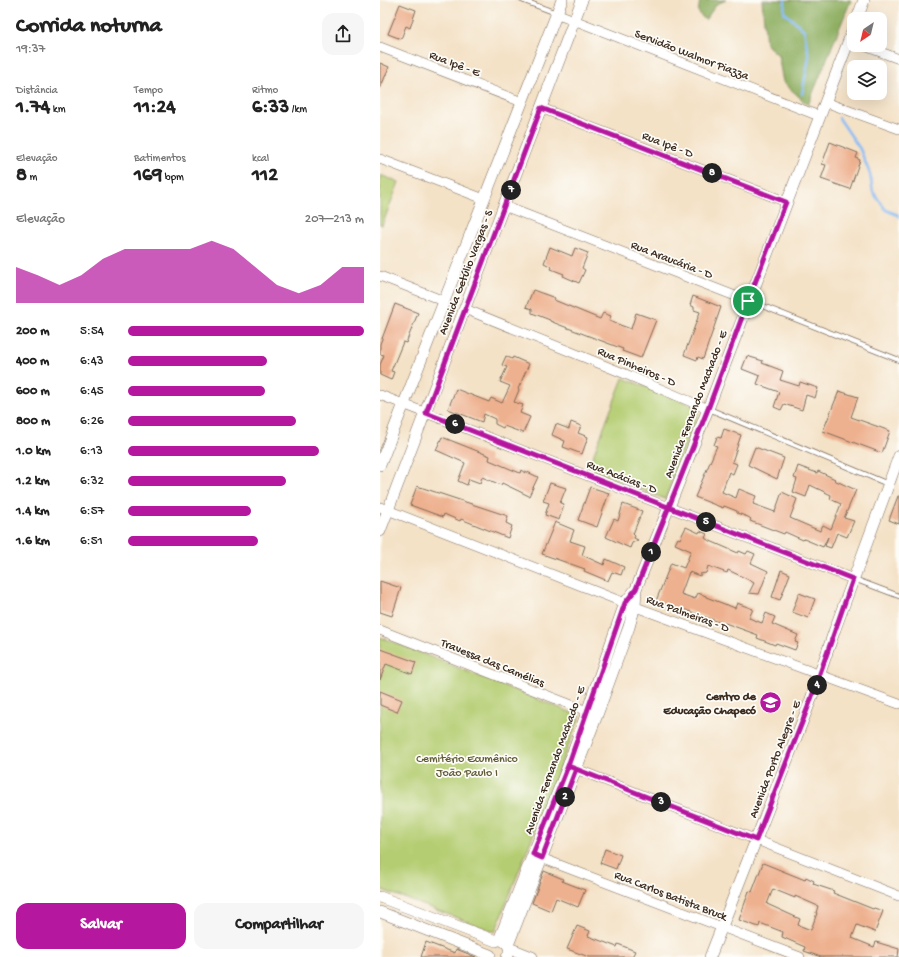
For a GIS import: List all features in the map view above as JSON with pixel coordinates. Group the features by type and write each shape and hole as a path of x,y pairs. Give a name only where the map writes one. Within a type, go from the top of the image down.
{"street":[{"name":"Avenida Getúlio Vargas - S","path":"380,465 562,0"},
{"name":"Avenida Getúlio Vargas - S","path":"380,531 384,509 426,413 582,0"},
{"path":"860,12 864,0"},
{"name":"Servidão Walmor Piazza","path":"556,13 820,116"},
{"name":"Rua Ipê - E","path":"380,47 522,102"},
{"name":"Avenida Fernando Machado - E","path":"491,956 490,947 504,946 592,713 630,604 708,409 825,102 847,50"},
{"path":"880,52 899,59"},
{"path":"825,102 899,129"},
{"name":"Rua Ipê - D","path":"541,108 786,202"},
{"path":"380,159 484,199"},
{"name":"Rua Araucária - D","path":"504,206 748,301"},
{"path":"380,276 444,301"},
{"name":"Rua Pinheiros - D","path":"465,310 623,373 708,409"},
{"name":"Rua Acácias - D","path":"380,395 853,579"},
{"name":"Avenida Porto Alegre - E","path":"710,957 810,702 853,579 899,456"},
{"name":"Rua Palmeiras - D","path":"384,509 630,604 899,704"},
{"name":"Travessa das Camélias","path":"380,630 592,713"},
{"path":"572,767 899,896"},
{"name":"Rua Carlos Batista Bruck","path":"538,856 800,957"},
{"path":"380,897 532,957"},
{"path":"380,912 491,956"}],"lane":[{"path":"522,0 556,13"},
{"name":"Rua Araucária - D","path":"748,301 899,360"},
{"name":"Rua Pinheiros - D","path":"708,409 888,484"},
{"name":"Rua Acácias - D","path":"853,579 899,596"}],"green space":[{"path":"700,0 726,0 717,4 705,20 698,12"},
{"path":"762,0 851,0 808,105 783,82 778,55 766,44"},
{"path":"380,175 399,182 382,225 380,224"},
{"path":"623,378 700,408 665,499 588,469"},
{"name":"Cemitério Ecumênico João Paulo I","path":"380,637 580,716 495,932 380,889"}],"building":[{"path":"400,4 416,10 410,28 406,26 401,39 388,34"},
{"path":"380,63 389,67 380,89"},
{"path":"830,142 858,153 856,158 860,160 850,189 821,179 826,165 822,164"},
{"path":"550,247 572,256 575,248 588,253 582,268 585,270 579,283 563,276 564,274 551,269 552,267 544,263"},
{"path":"533,290 555,298 554,300 600,319 603,313 611,316 609,321 631,329 636,313 656,320 641,358 622,351 623,349 532,313 532,309 526,307"},
{"path":"693,296 721,307 703,359 698,357 697,360 684,355 700,312 694,310 694,307 690,305"},
{"path":"395,304 418,313 406,343 403,342 391,371 394,372 391,380 380,375 380,365 384,355 380,354 380,344"},
{"path":"506,356 512,359 513,357 529,364 514,402 523,405 520,413 530,417 523,433 504,426 503,428 495,424 495,419 484,414 482,422 448,409 456,389 489,402 491,398 502,403 510,386 500,382 507,367 502,365"},
{"path":"747,356 763,361 762,363 783,371 780,380 799,386 800,382 818,388 815,398 806,395 802,410 784,404 781,410 774,407 779,392 757,384 760,376 742,369"},
{"path":"839,391 858,397 851,417 890,431 882,453 823,431"},
{"path":"571,422 581,426 578,433 588,437 582,454 563,447 565,441 552,435 556,424 569,429"},
{"path":"724,429 741,435 732,462 737,464 733,474 729,472 722,492 736,498 739,489 756,496 753,504 775,512 782,492 797,499 790,518 820,531 823,525 831,529 841,504 830,499 831,495 810,485 806,497 793,492 797,479 794,478 798,466 817,473 818,471 856,490 844,518 854,521 847,537 837,533 831,548 825,546 828,537 823,547 785,532 784,534 750,521 751,519 737,513 737,511 724,506 723,508 695,497 717,446 714,445 717,437 721,438"},
{"path":"442,437 490,456 489,460 520,473 521,470 525,473 525,471 538,477 529,496 502,483 501,485 482,477 480,483 469,479 467,485 458,481 465,463 436,450"},
{"path":"755,447 784,458 777,479 748,465"},
{"path":"550,483 566,488 560,503 564,504 559,520 545,515 549,503 543,501"},
{"path":"417,486 508,516 506,523 512,526 508,538 461,519 460,521 444,514 443,517 410,505"},
{"path":"590,487 609,493 597,527 578,520"},
{"path":"899,496 899,524 889,520"},
{"path":"623,504 642,511 633,534 635,536 634,538 638,540 632,543 630,548 606,537 614,519 618,521"},
{"path":"555,522 574,530 570,541 585,546 582,555 604,565 606,559 624,567 621,575 612,572 608,581 584,571 585,569 542,554"},
{"path":"686,527 699,533 700,531 707,534 705,538 708,540 738,553 739,551 746,554 748,551 755,554 751,563 768,571 759,594 749,593 754,583 747,579 728,570 727,573 708,566 706,573 700,574 700,576 689,572 681,594 695,599 698,593 735,608 737,603 753,609 749,618 762,623 766,613 775,617 772,624 798,635 795,642 798,643 795,650 776,643 775,645 757,638 758,635 725,623 686,610 685,612 656,601 671,563 684,568 691,551 675,544 678,538 680,539"},
{"path":"781,570 790,574 780,600 772,597"},
{"path":"380,581 401,588 392,616 380,612"},
{"path":"799,593 815,599 808,618 792,612"},
{"path":"380,649 416,662 412,674 386,664 380,680"},
{"path":"380,691 402,700 397,712 380,705"},
{"path":"605,849 621,855 616,869 600,863"},
{"path":"763,863 805,880 806,877 814,881 813,884 834,891 833,893 873,909 883,911 875,932 857,925 852,938 874,947 876,942 899,949 898,957 821,957 804,951 805,947 782,937 783,932 760,923 759,927 739,920 749,891 752,892","holes":["773,889 795,898 795,896 818,906 811,930 798,925 800,919 767,904"]},
{"path":"544,871 563,879 562,881 585,890 578,907 556,898 551,911 532,903"},
{"path":"577,926 590,931 588,936 617,947 618,944 635,951 632,957 589,957 567,949"},
{"path":"426,942 455,953 456,949 476,957 421,957"}],"waterway":[{"path":"785,0 784,12 804,30 809,57 802,94"},
{"path":"839,118 860,149 870,174 873,192 886,210 898,215 899,217"}],"place":[{"name":"Centro de Educação Chapecó","path":"771,703"}],"route":[{"path":"748,301 708,409 669,507 636,589 625,603 568,766 576,769 542,858 533,854 568,766 576,769 756,840 810,702 834,629 853,579 669,507 426,413 541,108 786,202 748,301"}]}
